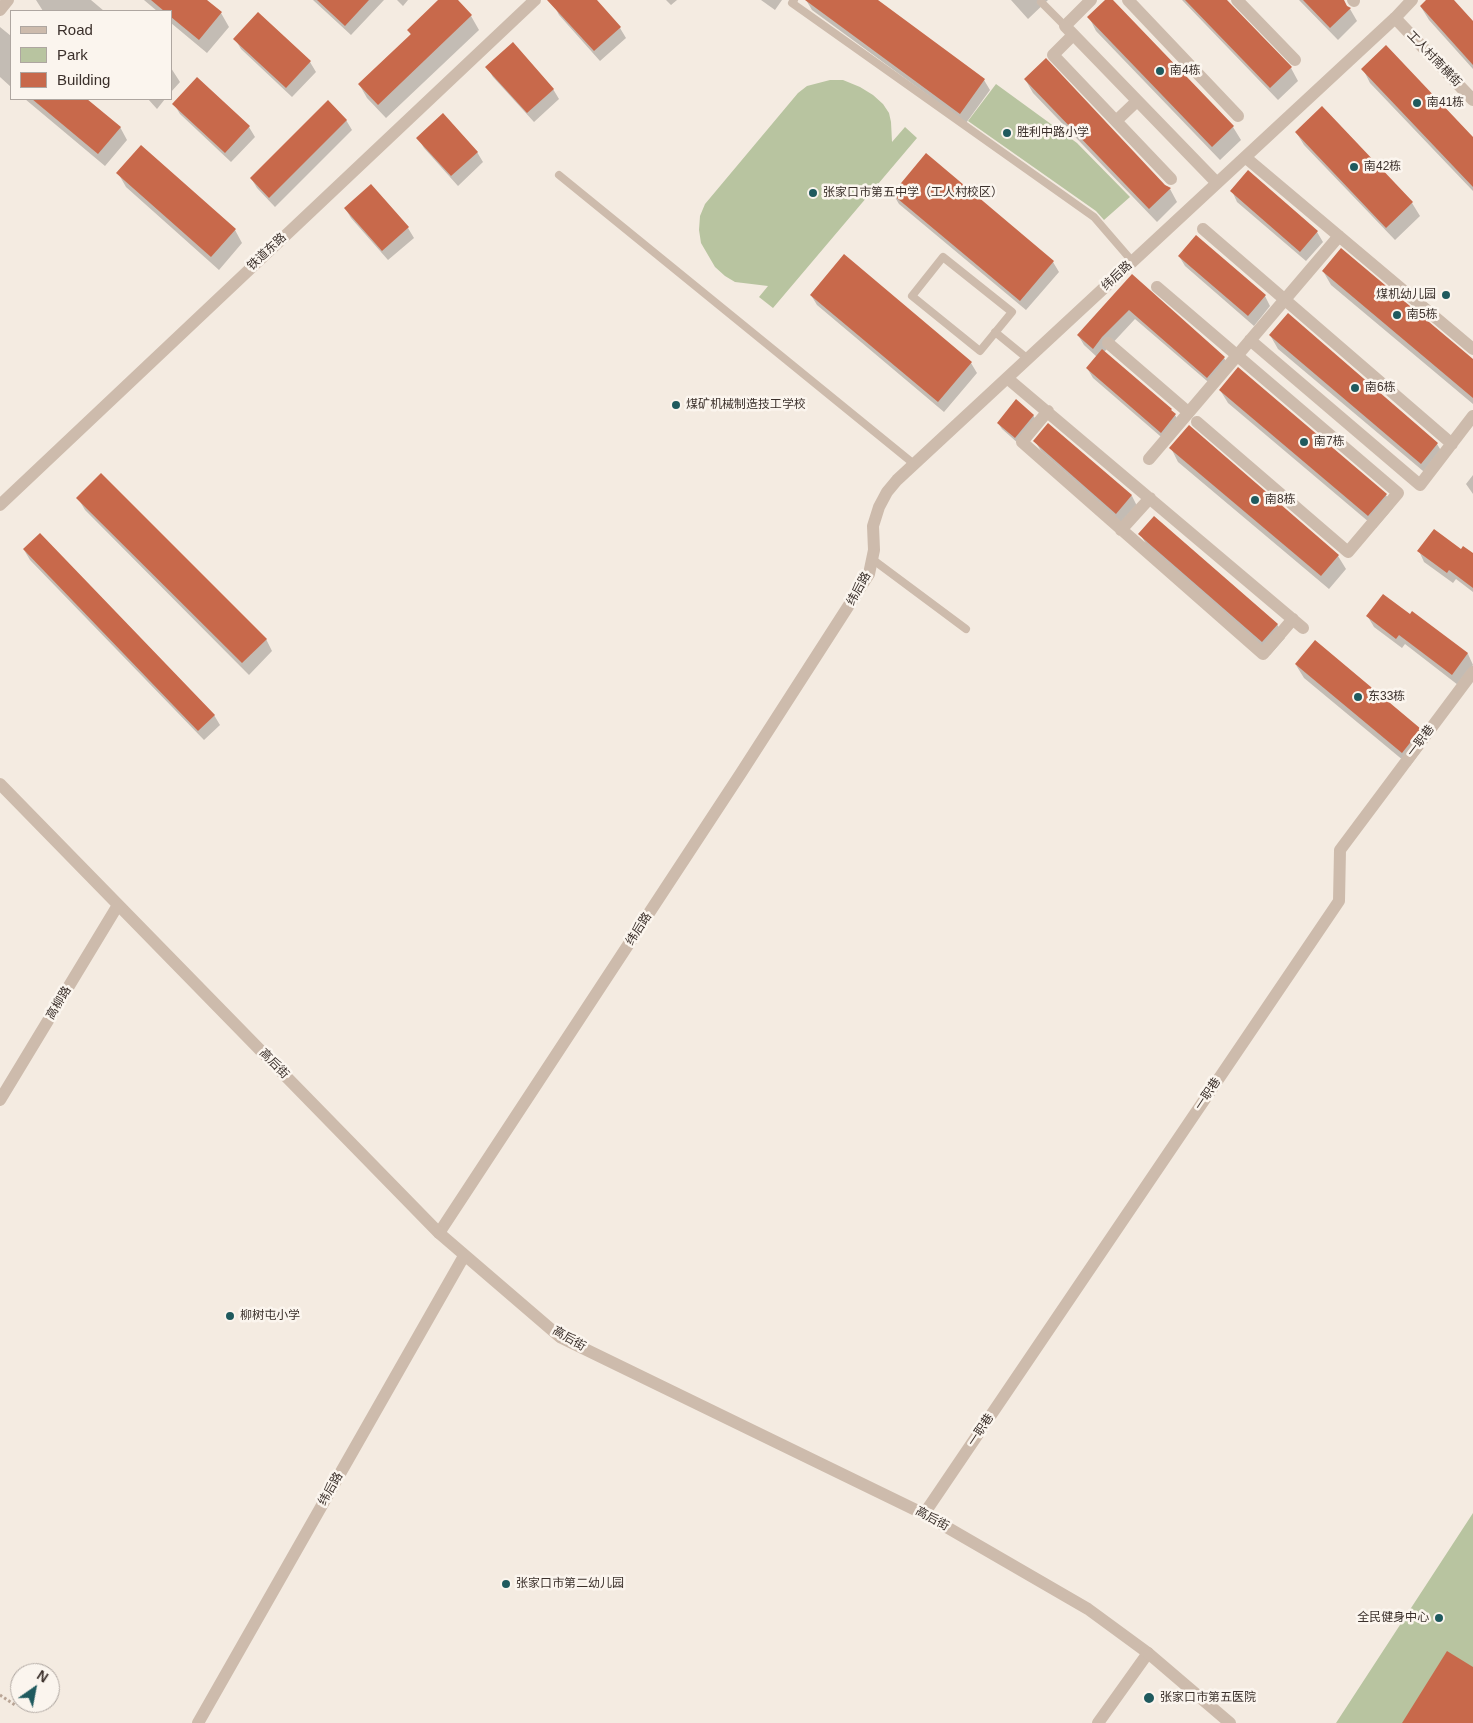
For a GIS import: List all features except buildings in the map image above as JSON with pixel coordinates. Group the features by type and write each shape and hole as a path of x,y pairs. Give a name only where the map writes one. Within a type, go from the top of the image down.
{"street":[{"path":"0,10 8,0"},
{"name":"铁道东路","path":"0,505 535,0"},
{"path":"1091,0 1053,55 1171,179"},
{"path":"1128,0 1238,116"},
{"path":"1237,0 1295,60"},
{"name":"纬后路","path":"439,1233 845,614 869,574 874,550 873,526 879,507 892,486 1395,18 1412,0"},
{"name":"工人村南横街","path":"1395,18 1473,100"},
{"path":"1069,30 1217,182"},
{"path":"1116,121 1137,101"},
{"path":"1245,156 1473,349"},
{"path":"1203,230 1452,444"},
{"path":"1149,459 1339,236"},
{"path":"1157,287 1398,493 1348,552 1197,422"},
{"path":"1250,340 1420,485 1473,416"},
{"path":"1108,343 1188,412"},
{"path":"1007,378 1303,628"},
{"path":"1048,412 1022,442 1263,654 1293,619"},
{"path":"1121,530 1150,498"},
{"name":"一职巷","path":"924,1514 1339,901 1340,850 1473,672"},
{"name":"高后街","path":"0,784 439,1233 560,1337 924,1514 1088,1609 1148,1653 1230,1723"},
{"name":"高柳路","path":"0,1100 118,905"},
{"name":"纬后路","path":"198,1723 464,1256"},
{"path":"1098,1723 1148,1653"}],"lane":[{"path":"794,0 792,3 1094,217 1132,261"},
{"path":"1041,2 1069,30"},
{"path":"559,175 914,464"},
{"path":"943,257 1012,312 996,332 980,351 912,296 943,257"},
{"path":"996,332 1028,359"},
{"path":"872,559 966,629"}],"green space":[{"path":"830,80 843,80 860,87 883,104 889,113 892,142 905,127 917,138 773,308 759,297 768,286 735,282 715,267 701,243 699,230 700,216 705,204 798,93 807,86"},
{"path":"996,84 1077,143 1130,197 1104,220 1096,211 968,121"},
{"name":"全民健身中心","path":"1473,1513 1473,1723 1336,1723"}],"place":[{"name":"南4栋","path":"1160,71"},
{"name":"南41栋","path":"1417,103"},
{"name":"胜利中路小学","path":"1007,133"},
{"name":"南42栋","path":"1354,167"},
{"name":"张家口市第五中学（工人村校区）","path":"813,193"},
{"name":"煤机幼儿园","path":"1446,295"},
{"name":"南5栋","path":"1397,315"},
{"name":"南6栋","path":"1355,388"},
{"name":"煤矿机械制造技工学校","path":"676,405"},
{"name":"南7栋","path":"1304,442"},
{"name":"南8栋","path":"1255,500"},
{"name":"东33栋","path":"1358,697"},
{"name":"柳树屯小学","path":"230,1316"},
{"name":"张家口市第二幼儿园","path":"506,1584"},
{"name":"全民健身中心","path":"1439,1618"},
{"name":"张家口市第五医院","path":"1149,1698"}]}
